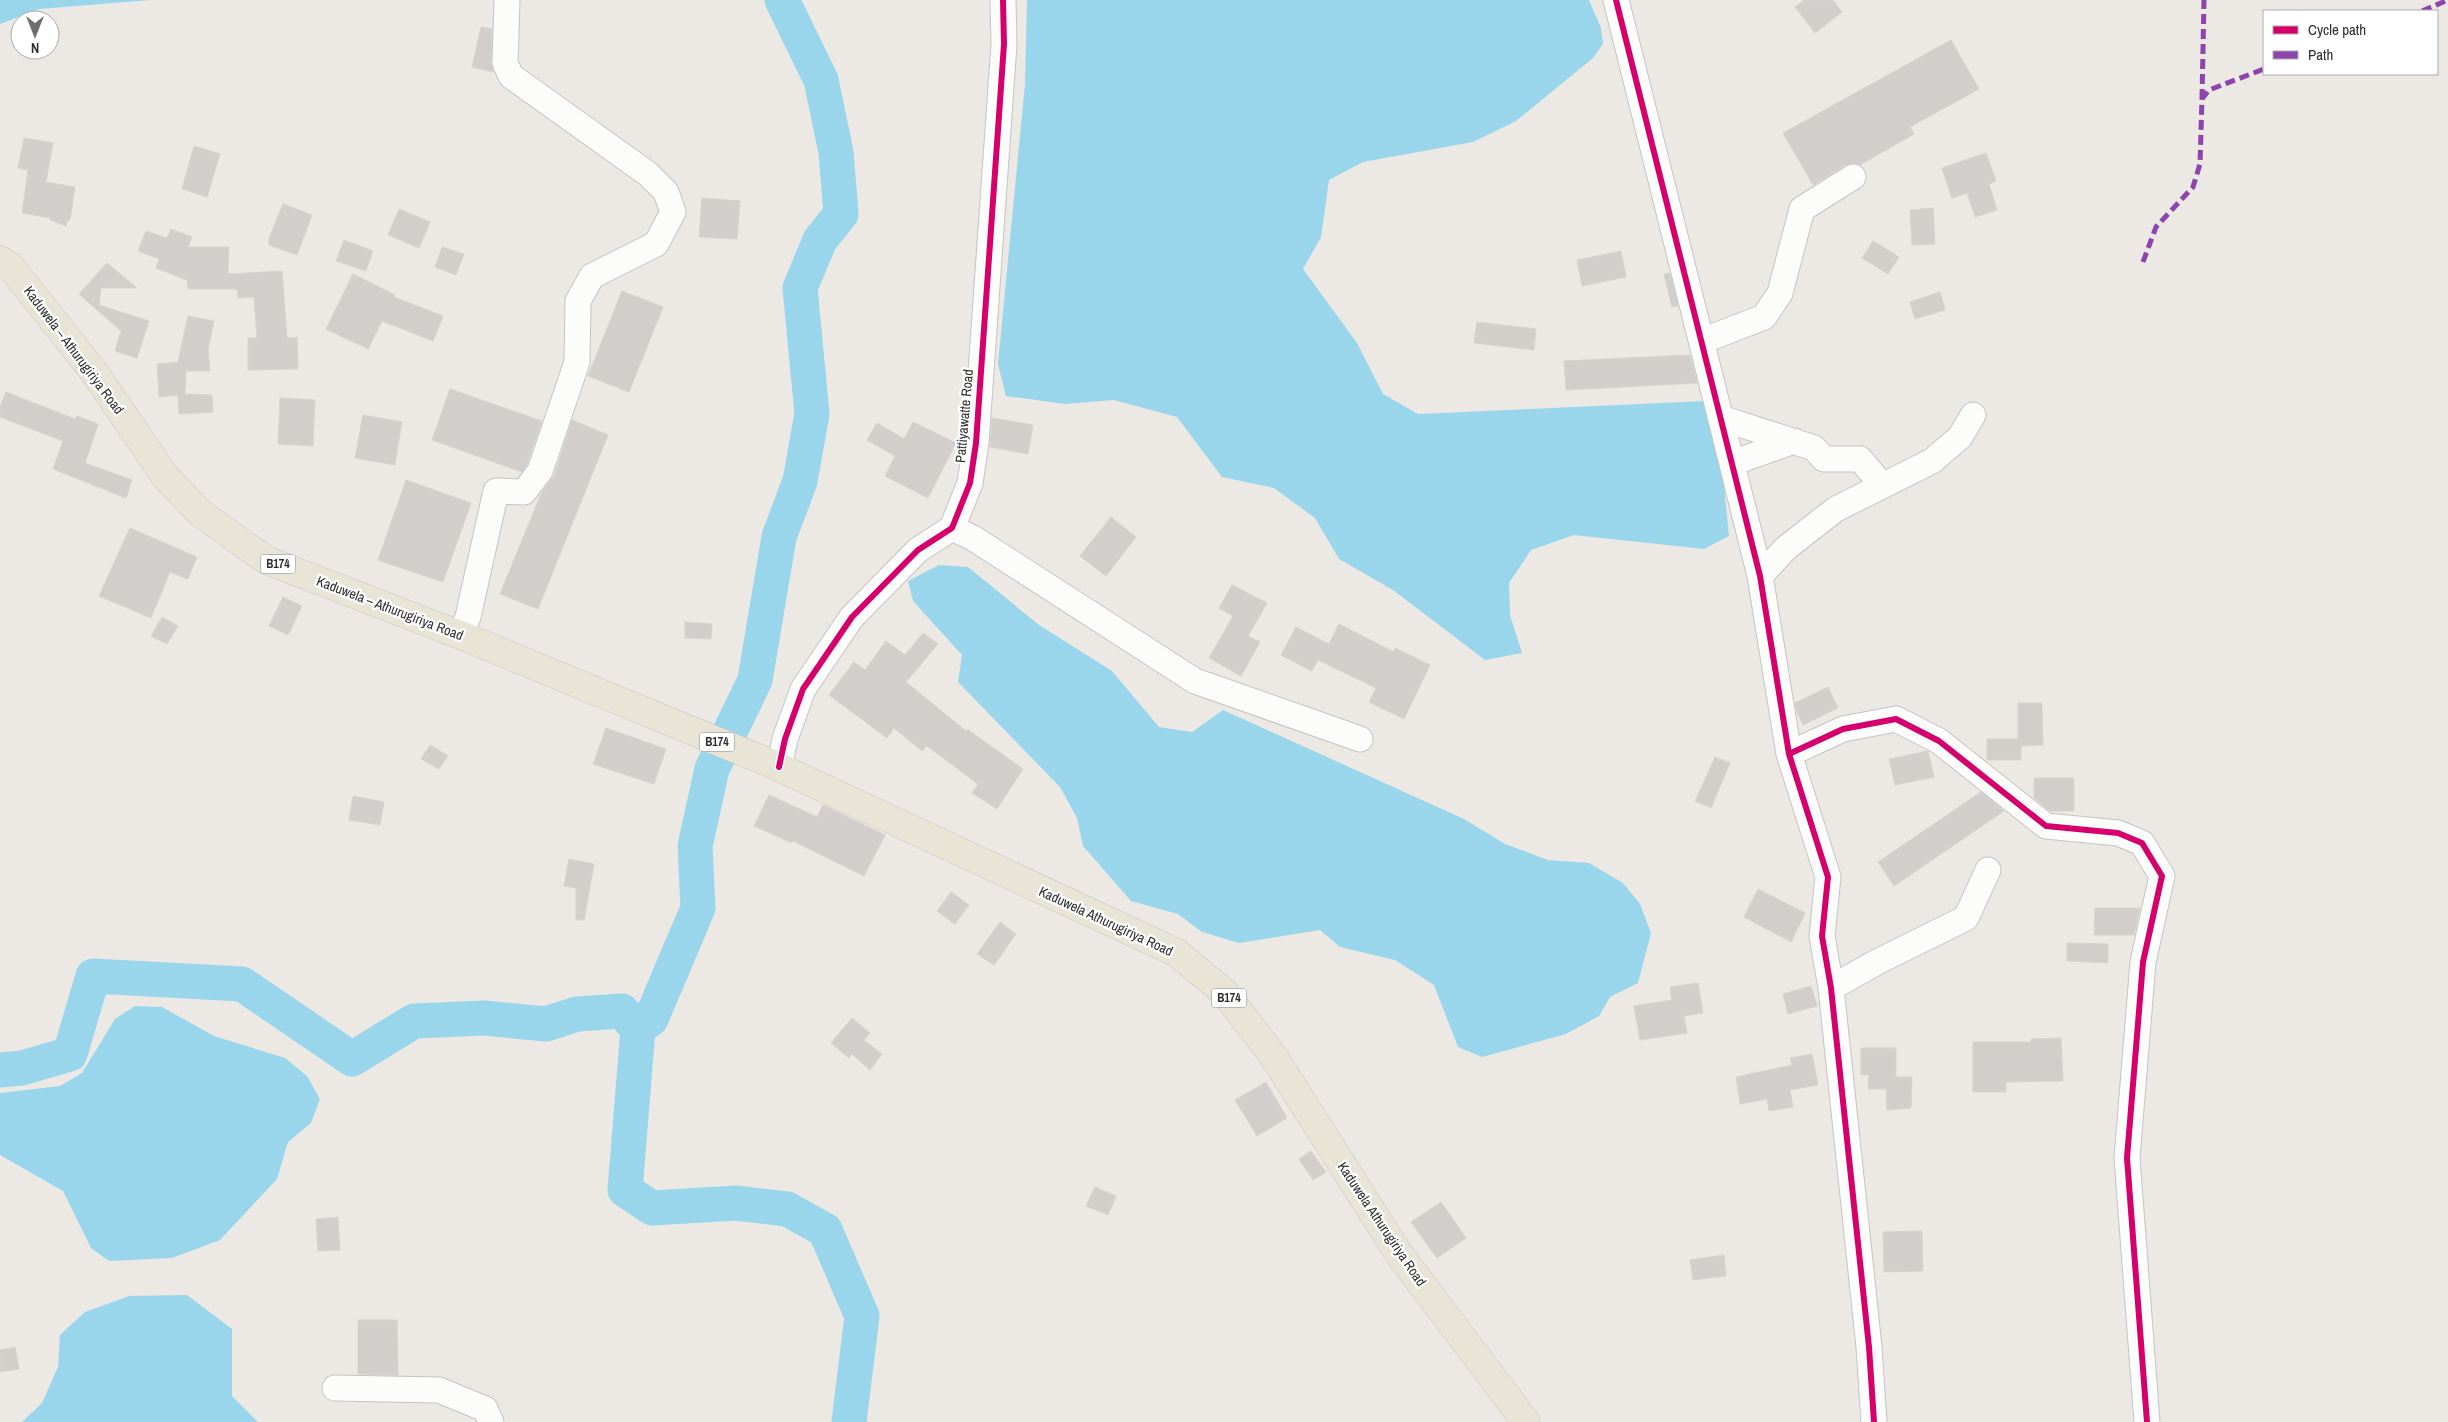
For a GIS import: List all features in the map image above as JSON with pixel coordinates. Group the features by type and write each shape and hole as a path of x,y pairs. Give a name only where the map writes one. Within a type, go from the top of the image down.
{"main road":[{"name":"Kaduwela – Athurugiriya Road","path":"0,260 10,266 94,372 165,476 199,512 266,560 460,635 665,721"},
{"name":"Kaduwela Athurugiriya Road","path":"665,721 774,765 1177,953 1224,992 1272,1054 1399,1254 1526,1422"}],"street":[{"path":"460,635 468,617 496,492 524,492 540,471 577,362 578,301 592,276 656,244 673,212 666,192 648,174 511,76 505,63 507,0"},
{"name":"Pattiyawatte Road","path":"952,528 970,483 976,443 1004,44 1003,0"},
{"path":"1616,0 1760,576 1788,754 1828,878 1822,936 1831,988 1869,1347 1874,1422"},
{"path":"1702,341 1764,317 1780,293 1802,209 1853,177"},
{"path":"1760,576 1786,548 1836,509 1932,460 1960,437 1974,415"},
{"path":"1721,418 1814,448 1824,459 1860,459 1882,485"},
{"path":"1732,463 1794,442"},
{"path":"774,765 802,690 852,617 918,550 952,528 973,538 1195,681 1360,739"},
{"path":"1788,754 1843,729 1896,719 1939,741 2046,826 2118,833 2142,843 2162,876 2143,962 2127,1158 2147,1422"},
{"path":"1831,988 1877,962 1966,918 1988,870"},
{"path":"335,1388 439,1390 485,1409 491,1422"}],"water":[{"path":"0,0 151,0 37,10 10,10 10,20 0,24"},
{"path":"1027,0 1589,0 1601,28 1603,44 1593,58 1516,121 1473,142 1363,162 1329,180 1321,237 1303,269 1357,343 1383,394 1418,414 1706,401 1722,465 1729,536 1704,549 1574,535 1531,550 1509,583 1510,615 1522,653 1485,660 1393,590 1339,559 1315,518 1274,488 1222,477 1177,417 1114,400 1065,404 1006,396 998,364 1025,84"},
{"path":"939,565 968,567 1039,625 1112,671 1159,727 1192,732 1223,710 1464,819 1505,844 1548,860 1589,863 1623,883 1640,904 1651,933 1638,983 1610,997 1599,1016 1566,1034 1482,1057 1458,1047 1434,985 1395,960 1340,947 1320,930 1239,943 1202,932 1178,914 1131,901 1083,846 1077,818 1060,787 958,682 962,655 913,601 908,581"},
{"path":"135,1006 162,1007 214,1036 285,1058 307,1076 320,1099 311,1123 288,1142 277,1179 220,1240 172,1258 109,1261 91,1248 63,1191 0,1155 0,1093 60,1086 82,1073 115,1019"},
{"path":"187,1295 232,1329 232,1396 258,1422 22,1422 42,1403 58,1367 60,1335 85,1312 129,1296"}],"building":[{"path":"1804,0 1833,0 1842,12 1815,33 1795,7"},
{"path":"481,27 492,29 491,63 493,72 472,67"},
{"path":"1951,40 1979,89 1910,127 1914,134 1860,165 1853,163 1845,165 1813,185 1783,133"},
{"path":"24,138 53,143 46,182 75,187 70,220 68,220 66,226 50,220 50,218 22,213 28,170 18,168"},
{"path":"194,146 220,154 207,197 182,189"},
{"path":"1986,153 1996,181 1989,184 1997,210 1975,217 1967,193 1952,198 1942,168"},
{"path":"702,198 740,201 737,239 699,237"},
{"path":"283,204 312,215 297,255 269,245 269,238"},
{"path":"1933,208 1935,244 1912,245 1910,210"},
{"path":"399,209 430,222 419,248 388,235"},
{"path":"171,229 192,237 188,247 229,247 228,274 282,271 287,338 297,337 298,369 248,370 248,338 257,338 254,297 238,298 237,289 188,289 187,280 156,268 159,259 138,251 146,231 167,238"},
{"path":"344,240 373,251 366,271 336,261"},
{"path":"1873,241 1899,257 1888,274 1862,258"},
{"path":"442,247 464,254 456,275 435,267"},
{"path":"1621,251 1626,277 1582,286 1577,260"},
{"path":"107,263 137,288 101,288 99,305 149,321 137,358 115,351 121,331 79,294"},
{"path":"1670,273 1678,306 1672,307 1664,274"},
{"path":"353,274 395,295 394,297 443,316 433,341 382,321 368,349 326,329"},
{"path":"622,291 663,307 629,392 588,376"},
{"path":"1940,292 1945,310 1915,319 1910,302"},
{"path":"188,316 214,321 208,349 210,371 186,371 185,394 212,395 213,412 179,414 178,395 159,397 157,364 178,362"},
{"path":"1477,322 1536,329 1534,350 1474,343"},
{"path":"1690,355 1697,383 1566,390 1564,361"},
{"path":"450,389 542,421 527,464 522,472 432,440"},
{"path":"6,392 75,419 77,416 98,424 85,463 132,480 126,498 53,469 63,441 0,417 0,407"},
{"path":"280,398 315,400 313,446 278,444"},
{"path":"363,415 402,422 395,465 355,458"},
{"path":"992,418 1033,425 1028,454 990,447"},
{"path":"572,420 608,435 538,609 500,594 541,494 554,476"},
{"path":"913,422 956,443 928,498 885,476 895,456 867,440 877,423 904,439"},
{"path":"406,480 471,503 443,582 378,560"},
{"path":"1111,517 1136,537 1106,576 1080,556"},
{"path":"130,528 197,557 188,579 170,572 151,618 99,596"},
{"path":"1232,585 1267,603 1248,636 1260,642 1241,676 1209,658 1233,616 1219,608"},
{"path":"283,597 302,606 288,635 269,626"},
{"path":"162,617 178,626 167,644 151,636"},
{"path":"685,622 712,624 711,639 685,638"},
{"path":"1339,624 1394,652 1395,648 1430,665 1404,719 1369,702 1376,688 1318,660 1312,671 1281,655 1296,627 1329,644"},
{"path":"923,633 938,644 906,682 966,731 967,729 1023,769 997,809 972,793 978,784 927,746 922,751 894,728 887,738 829,695 854,662 865,670 886,641 905,655"},
{"path":"1828,687 1838,708 1803,725 1795,703"},
{"path":"2018,703 2042,703 2043,745 2021,746 2021,760 1987,760 1987,739 2018,739"},
{"path":"606,728 666,749 654,784 593,764"},
{"path":"430,745 448,756 439,769 421,759"},
{"path":"1928,751 1934,777 1895,785 1889,759"},
{"path":"1715,757 1730,763 1711,808 1695,801"},
{"path":"2034,778 2074,778 2074,811 2050,811 2034,798"},
{"path":"1981,792 2004,811 1894,886 1878,862"},
{"path":"769,795 817,817 823,805 885,835 864,876 793,841 792,843 754,826"},
{"path":"353,796 384,802 380,825 349,820"},
{"path":"569,859 594,864 584,920 576,920 576,888 564,886"},
{"path":"1758,889 1805,913 1791,942 1744,917"},
{"path":"951,892 969,905 955,924 937,911"},
{"path":"2095,908 2140,908 2134,935 2094,935"},
{"path":"1000,922 1016,934 994,965 977,954"},
{"path":"2067,943 2108,944 2108,963 2067,961"},
{"path":"1698,983 1703,1013 1684,1016 1687,1033 1640,1040 1634,1006 1672,1000 1670,987"},
{"path":"1811,986 1817,1006 1788,1014 1783,994"},
{"path":"852,1018 870,1033 864,1040 882,1054 870,1070 852,1054 849,1058 831,1043"},
{"path":"2061,1038 2063,1081 2006,1082 2006,1092 1973,1092 1973,1042 2031,1042 2031,1039"},
{"path":"1861,1048 1896,1048 1896,1077 1912,1077 1911,1108 1887,1110 1886,1089 1868,1089 1869,1075 1861,1075"},
{"path":"1812,1054 1818,1085 1790,1090 1793,1107 1769,1111 1767,1099 1740,1104 1736,1077 1792,1065 1790,1058"},
{"path":"1266,1082 1287,1118 1257,1136 1235,1100"},
{"path":"1311,1151 1326,1172 1313,1180 1299,1159"},
{"path":"1095,1187 1116,1196 1108,1215 1086,1206"},
{"path":"1441,1202 1466,1238 1437,1258 1411,1222"},
{"path":"338,1217 340,1250 318,1251 316,1219"},
{"path":"1922,1231 1923,1271 1884,1272 1883,1232"},
{"path":"1724,1255 1726,1276 1693,1280 1690,1260"},
{"path":"358,1320 397,1320 398,1375 358,1374"},
{"path":"15,1347 19,1369 0,1372 0,1350"}],"waterway":[{"path":"638,1029 651,1019 698,908 695,846 712,769 755,680 779,537 800,481 812,414 800,288 820,240 841,214 836,152 821,80 782,0"},
{"path":"0,1070 22,1068 70,1054 93,976 242,984 352,1059 414,1021 484,1018 546,1024 577,1014 622,1011 638,1029 625,1190 652,1208 736,1203 787,1209 825,1230 862,1316 849,1422"}],"marked path":[{"path":"2202,99 2204,0"},
{"path":"2424,10 2448,0"},
{"path":"2143,262 2156,227 2193,187 2200,164 2202,99 2209,90 2263,69"}],"cycle path":[{"path":"779,767 785,739 803,689 852,617 918,550 952,528 970,483 976,443 1004,44 1003,0"},
{"path":"1616,0 1760,576 1789,754 1828,877 1822,936 1831,988 1869,1347 1874,1422"},
{"path":"1789,754 1843,729 1896,719 1939,741 2046,826 2118,833 2142,843 2162,876 2143,962 2127,1158 2147,1422"}]}
